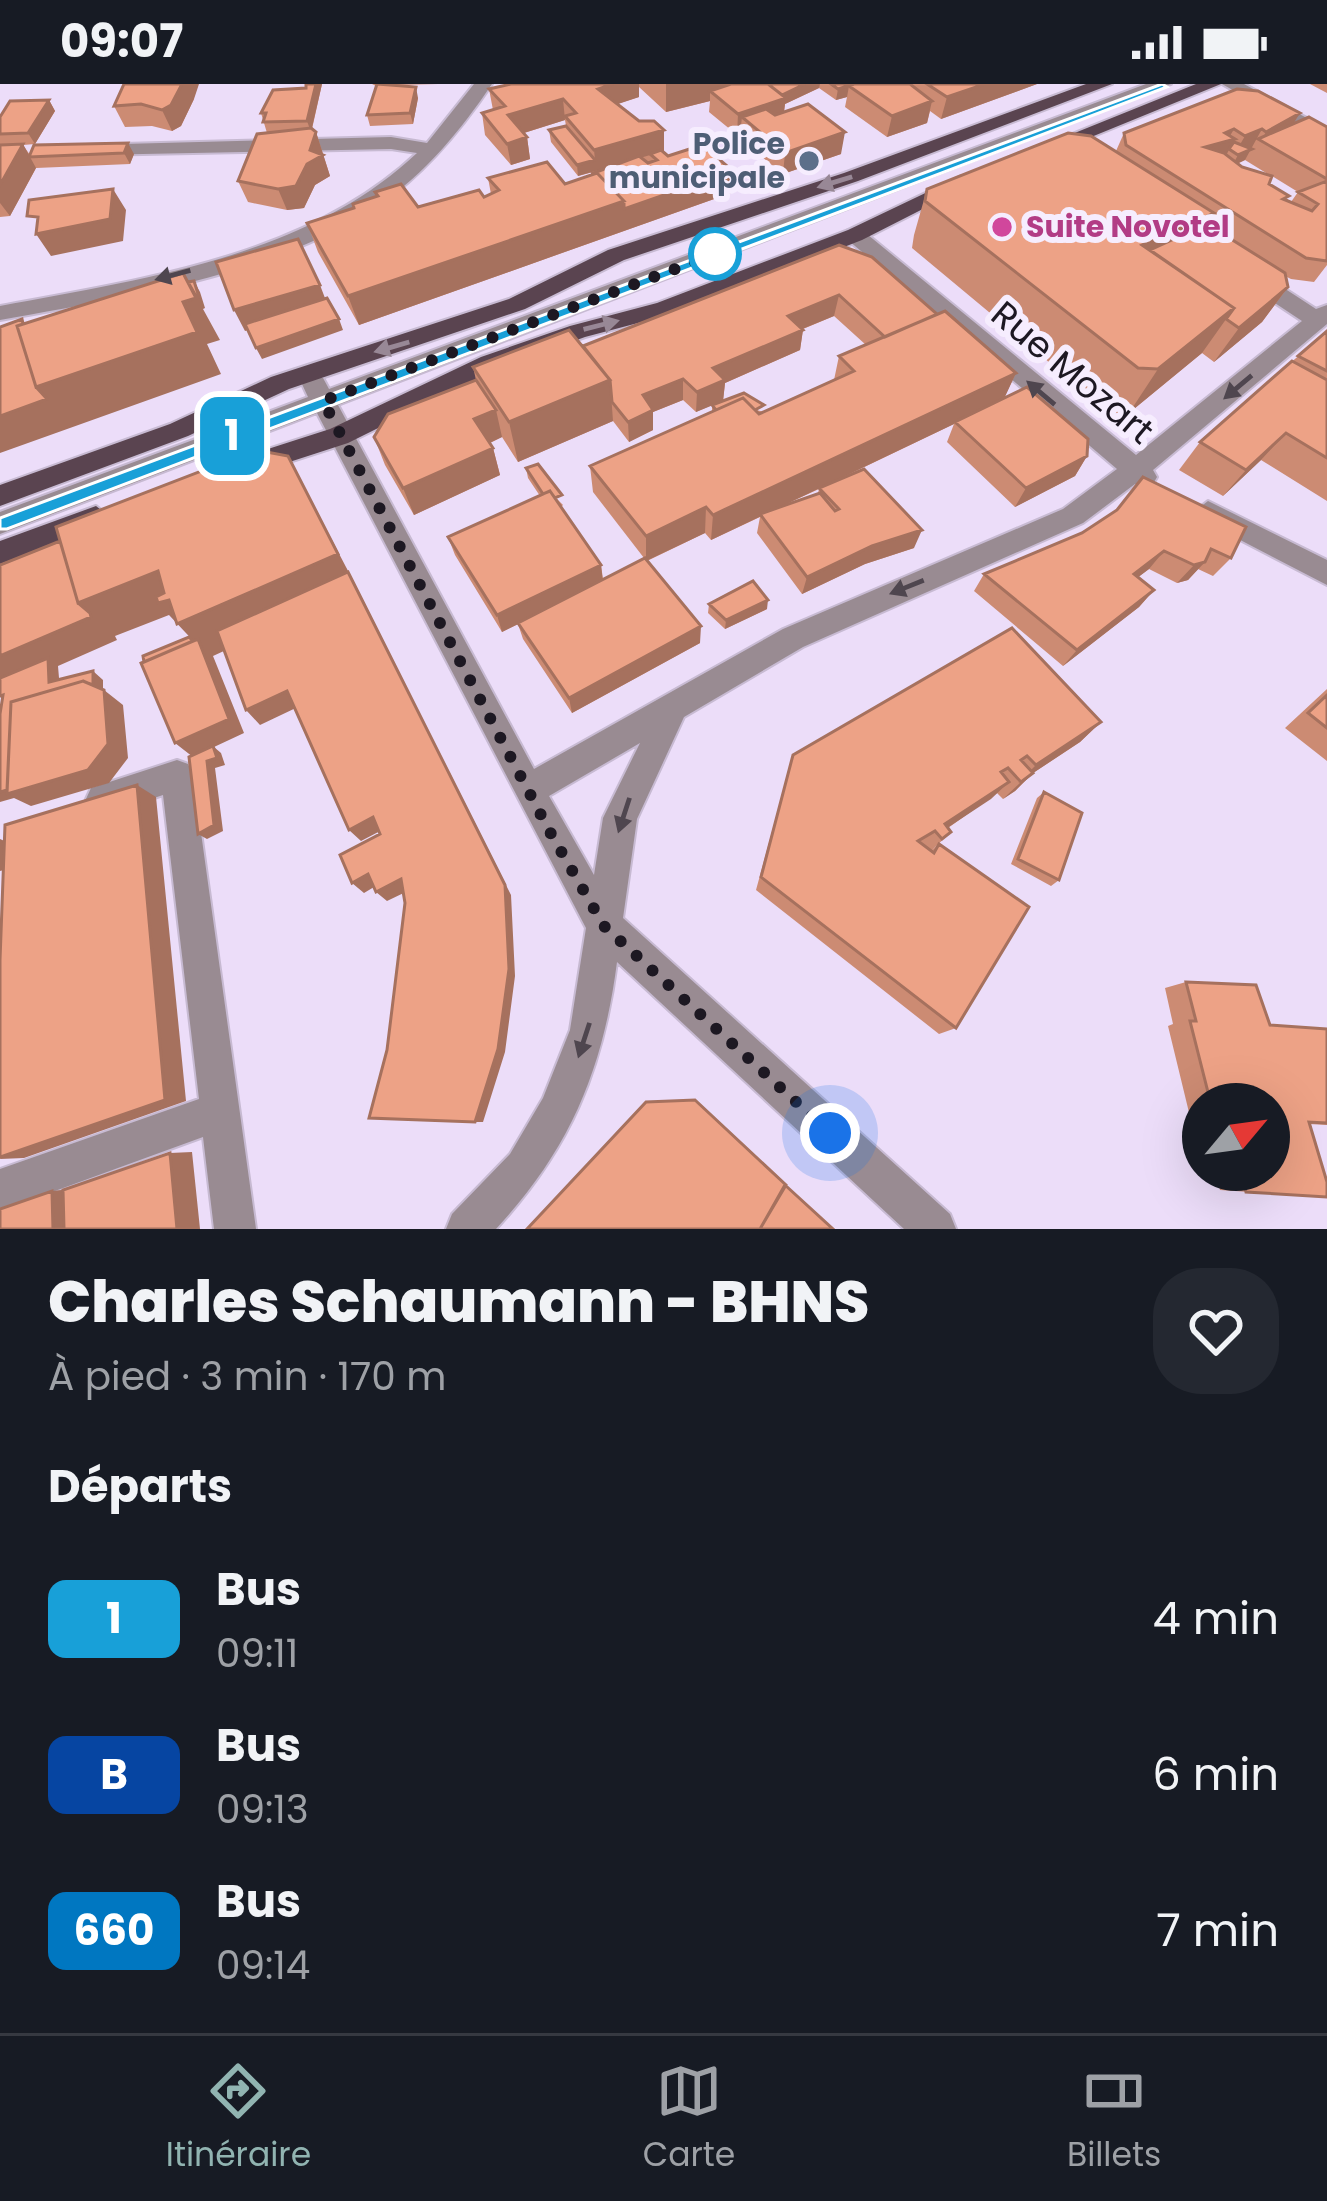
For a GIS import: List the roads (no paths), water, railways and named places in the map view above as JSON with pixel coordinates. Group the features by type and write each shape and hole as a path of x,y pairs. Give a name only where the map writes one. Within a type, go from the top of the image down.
{"main road":[{"path":"0,496 179,430 309,373 457,326 560,286 616,255 764,202 851,177 1103,84"},
{"path":"232,470 339,436 489,363 578,331 664,309 855,235 921,199 1212,84"},
{"path":"0,554 126,506"}],"street":[{"path":"0,524 1162,84"},
{"path":"1231,84 1327,137"},
{"path":"0,313 167,277 278,244 353,212 406,173 487,87"},
{"path":"63,149 392,143 428,149"},
{"path":"1052,146 1083,166"},
{"name":"Rue Mozart","path":"855,235 1130,470 1327,573"},
{"path":"528,790 794,638 1073,516 1189,429 1322,316 1232,265"},
{"path":"309,373 604,926 935,1229"},
{"path":"467,1229 524,1168 558,1111 589,1030 620,818 670,712"},
{"path":"66,810 177,775 235,1229"},
{"path":"0,1190 220,1111"}],"place":[{"name":"Police municipale","path":"809,161"},
{"name":"Suite Novotel","path":"1002,227"}]}
